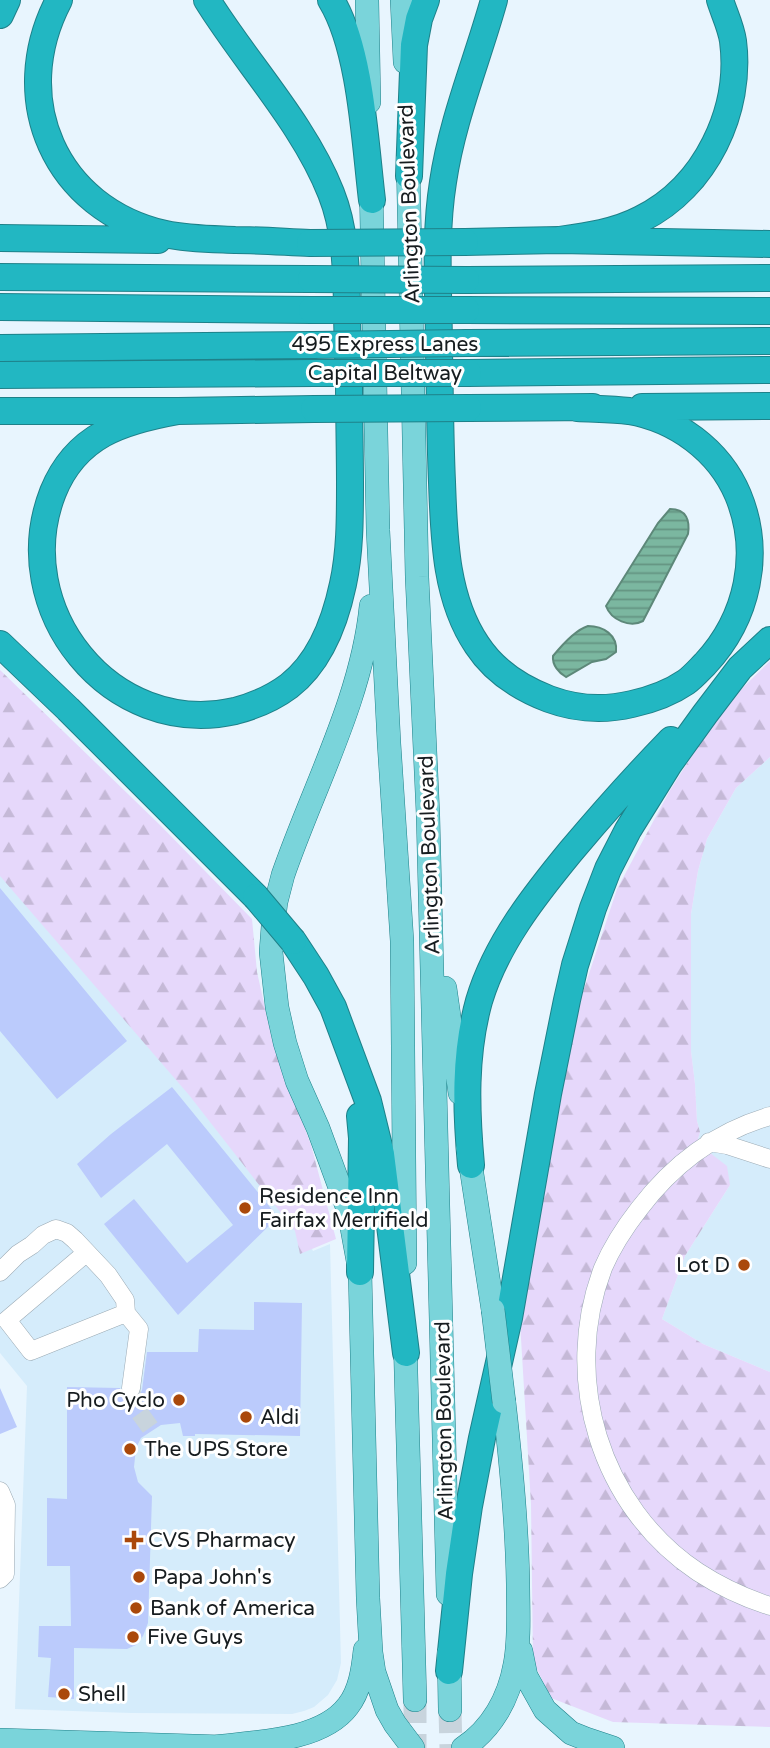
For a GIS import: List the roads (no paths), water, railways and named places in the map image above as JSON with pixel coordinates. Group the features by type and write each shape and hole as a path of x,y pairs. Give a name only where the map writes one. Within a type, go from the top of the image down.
{"highway":[{"path":"59,0 49,21 37,77 39,102 51,147 76,182 104,208 144,228 189,239 310,243 559,240 770,244"},
{"path":"178,411 122,424 93,440 70,462 58,480 42,529 41,554 45,588 52,610 74,649 111,684 142,702 174,712 198,715 222,713 246,708 287,688 302,675 324,643 335,615 349,553 350,432 345,253 336,207 321,172 286,113 206,0"},
{"path":"331,0 347,38 356,76 372,201"},
{"path":"409,176 414,45 426,0"},
{"path":"494,0 454,130 442,184 438,273 440,439 447,560 464,622 477,646 514,683 530,692 577,707 618,707 663,694 686,682 715,653 729,632 742,602 748,578 750,536 734,486 707,450 690,435 669,424 628,411 577,408"},
{"path":"559,240 625,227 644,218 681,190 701,166 724,124 734,82 732,37 720,0"},
{"path":"0,239 261,240"},
{"path":"0,277 466,281 770,278"},
{"name":"495 Express Lanes","path":"0,307 770,311"},
{"name":"495 Express Lanes","path":"0,348 770,341"},
{"name":"Capital Beltway","path":"0,375 770,370"},
{"path":"0,411 770,407"},
{"path":"471,1165 467,1100 472,1033 489,973 508,938 535,895 598,818 642,769 770,640"},
{"path":"0,644 138,777 256,897 293,941 316,976 345,1036 368,1101 381,1154 406,1353"},
{"path":"449,1671 469,1506 509,1318 548,1094 576,965 603,882 628,830 687,738 740,668"},
{"path":"355,1069 362,1138 360,1272"}],"main road":[{"name":"Arlington Boulevard","path":"367,0 378,530 402,941 406,1353 415,1700"},
{"name":"Arlington Boulevard","path":"402,0 409,176 417,577 428,815 450,1710"},
{"path":"378,530 365,648 342,722 283,875 272,926 271,951 277,1007 285,1043 297,1081 318,1128 349,1212 360,1272 368,1598 374,1672 394,1724 413,1748"},
{"path":"428,815 446,991 504,1402 514,1496 518,1620 526,1676 545,1710 571,1733 613,1748"},
{"path":"212,1747 309,1733 337,1718 349,1705 361,1674 368,1598"},
{"path":"472,1742 490,1725 502,1705 515,1665 518,1620"},
{"path":"0,1740 249,1748"}],"street":[{"path":"770,1116 709,1142 649,1195 615,1243 604,1268 589,1320 587,1343 587,1374 595,1431 617,1485 656,1536 681,1559 717,1584 770,1606"},
{"path":"709,1142 770,1159"},
{"path":"0,1272 43,1235 56,1228 66,1233 108,1275 125,1300 125,1313 139,1329 131,1388"},
{"path":"86,1253 7,1320 31,1351 125,1313"},
{"path":"0,1492 6,1505 5,1574 0,1579"}],"tunnel":[{"path":"131,1388 134,1405 152,1430"},
{"path":"415,1700 415,1748"},
{"path":"450,1710 451,1748"}],"place":[{"name":"Residence Inn Fairfax Merrifield","path":"245,1208"},
{"name":"Lot D","path":"744,1265"},
{"name":"Pho Cyclo","path":"179,1400"},
{"name":"Aldi","path":"246,1417"},
{"name":"The UPS Store","path":"130,1449"},
{"name":"CVS Pharmacy","path":"134,1540"},
{"name":"Papa John's","path":"139,1577"},
{"name":"Bank of America","path":"136,1608"},
{"name":"Five Guys","path":"133,1637"},
{"name":"Shell","path":"64,1694"}]}
